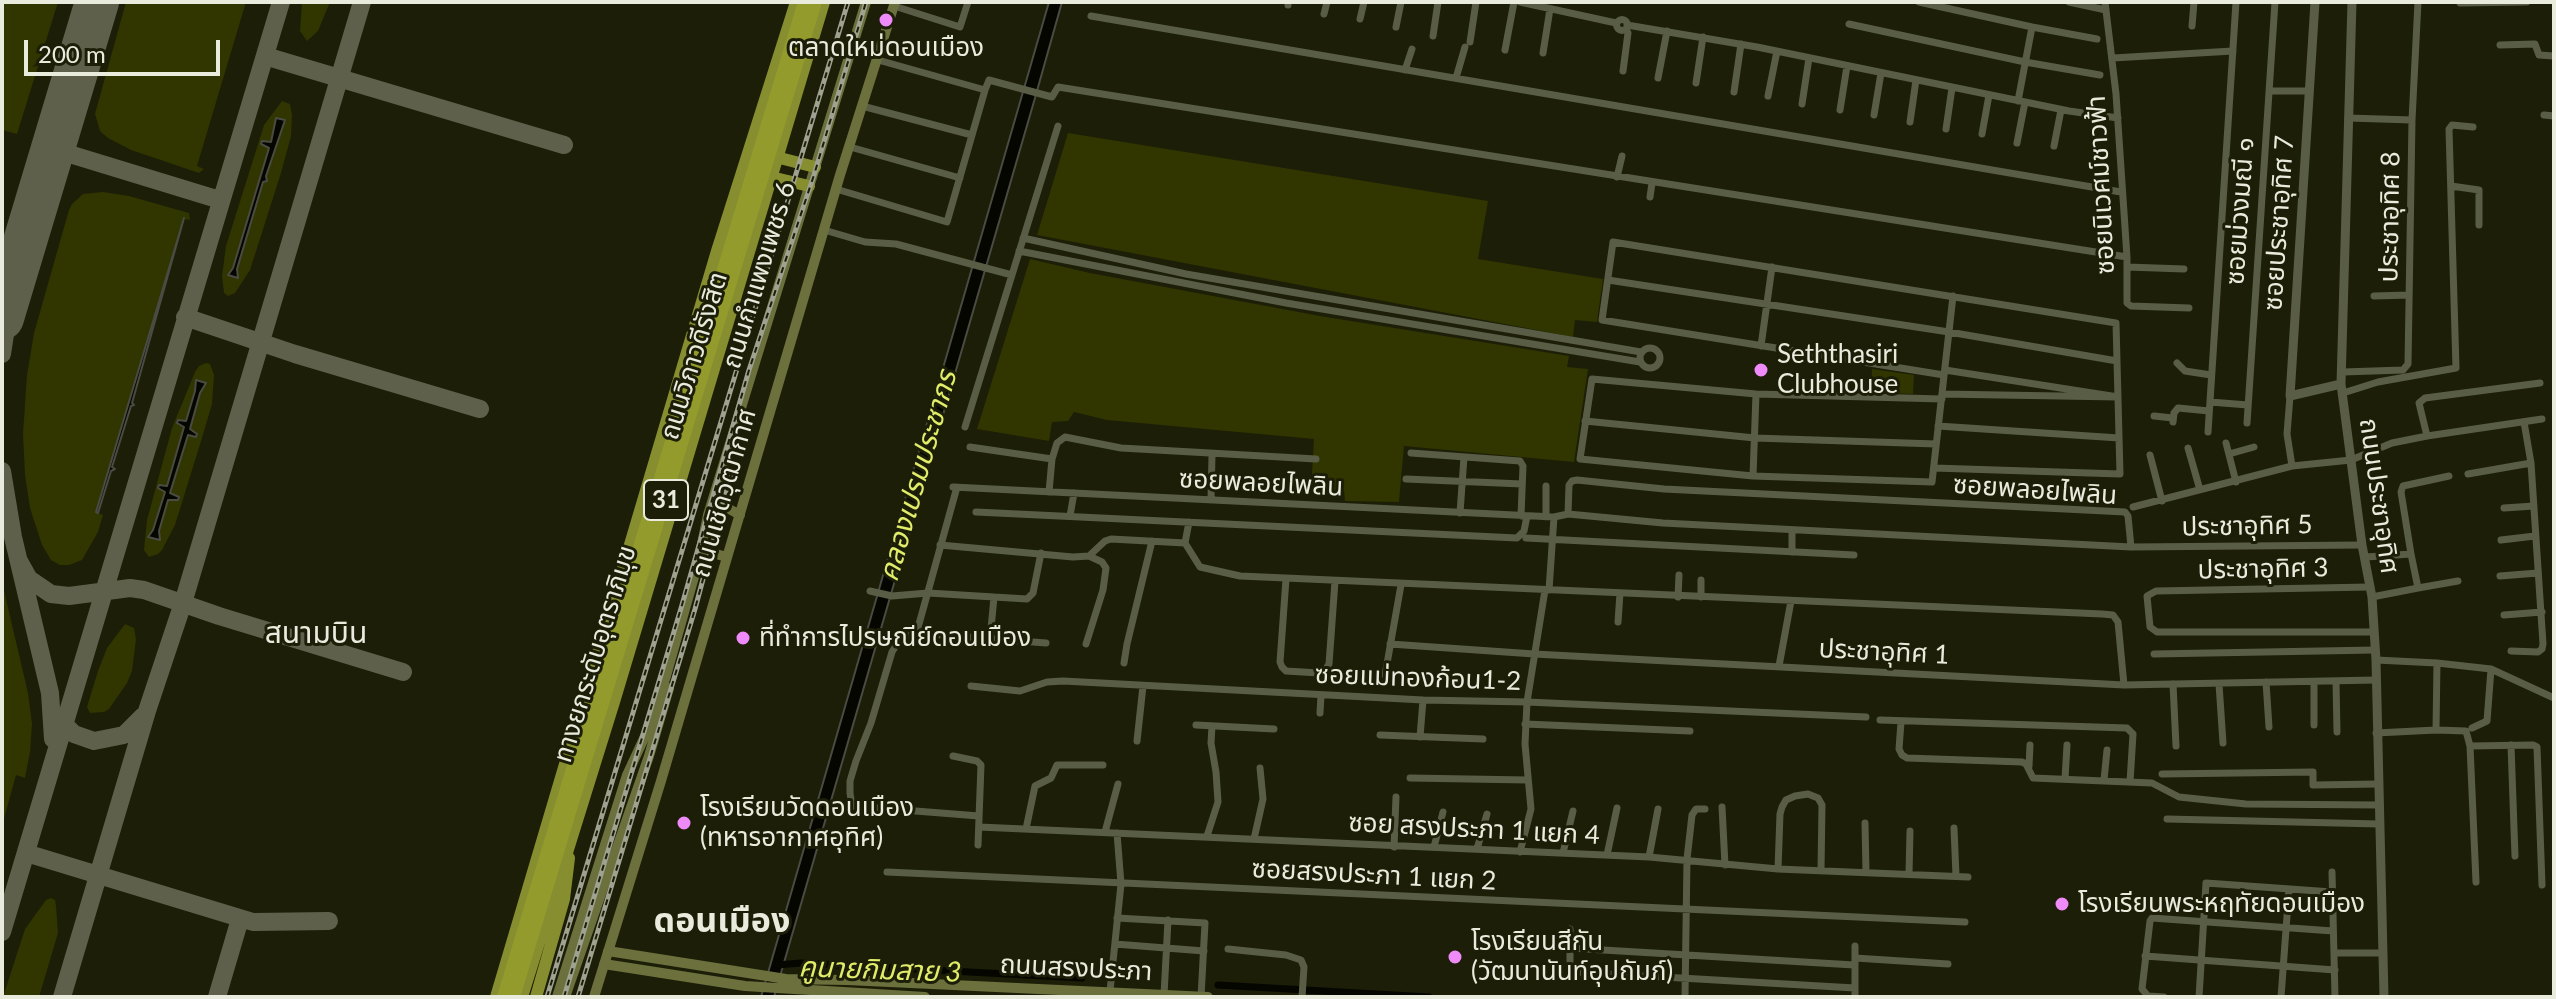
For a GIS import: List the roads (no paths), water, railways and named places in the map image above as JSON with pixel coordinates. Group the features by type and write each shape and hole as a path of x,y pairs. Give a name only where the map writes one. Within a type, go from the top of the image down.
{"highway":[{"name":"ถนนวิภาวดีรังสิต","path":"496,997 717,251 796,2"},
{"name":"ทางยกระดับอุตราภิมุข","path":"503,997 804,2"},
{"name":"ทางยกระดับอุตราภิมุข","path":"514,997 816,2"},
{"name":"ถนนวิภาวดีรังสิต","path":"522,997 824,2"},
{"path":"776,157 815,167"},
{"path":"771,177 809,186"},
{"path":"528,997 563,880 568,848"},
{"path":"536,997 564,899 568,848"}],"main road":[{"name":"ถนนกำแพงเพชร 6","path":"557,997 627,775 646,734 666,676 713,500 866,2"},
{"name":"ถนนเชิดวุฒากาศ","path":"594,997 836,189 895,4"},
{"path":"713,500 740,515"},
{"path":"701,550 727,557"},
{"name":"ถนนกำแพงเพชร 6","path":"565,997 649,756 696,594 698,563"},
{"name":"ถนนสรงประภา","path":"608,951 780,990 925,997"},
{"name":"ถนนสรงประภา","path":"604,964 747,981 847,980 1208,997"}],"street":[{"path":"895,4 960,27 968,2"},
{"path":"1324,14 1327,2"},
{"path":"1360,19 1364,2"},
{"path":"1396,27 1401,2"},
{"path":"1433,36 1438,2"},
{"path":"1456,78 1476,2"},
{"path":"1505,50 1517,2 1616,23 1621,19 1628,33 1623,71"},
{"path":"1919,2 2097,39"},
{"path":"2069,2 2106,6"},
{"path":"2192,26 2194,2"},
{"path":"2208,432 2236,2"},
{"name":"ซอยม่วงมณี ๑","path":"2247,423 2275,2"},
{"name":"ซอยประชาอุทิศ 7","path":"2290,396 2315,2"},
{"name":"ถนนประชาอุทิศ","path":"2352,2 2342,389 2371,592 2376,655 2384,997"},
{"name":"ประชาอุทิศ 8","path":"2343,372 2407,368 2412,120 2418,2"},
{"path":"2460,3 2527,2"},
{"name":"ซอยนิเวศม์ชาวฟ้า","path":"2106,6 2118,118 2127,257 2126,299 2131,306 2189,308"},
{"path":"1543,53 1550,9"},
{"path":"1091,16 2121,192"},
{"path":"1849,24 2100,75"},
{"path":"1626,27 1741,44 2061,110 2118,118"},
{"path":"2017,143 2025,62 2032,27"},
{"path":"1658,78 1667,31"},
{"path":"1696,83 1703,37"},
{"path":"1734,92 1741,44"},
{"path":"2500,45 2535,44 2539,55 2554,56"},
{"path":"1405,70 1412,49"},
{"path":"1768,96 1777,51"},
{"path":"2113,58 2233,51"},
{"path":"1802,104 1809,58"},
{"path":"878,60 985,90"},
{"path":"1840,110 1847,66"},
{"path":"1874,115 1881,73"},
{"path":"836,189 946,222 989,80 1052,97 1058,87 2127,257"},
{"path":"1910,122 1916,80"},
{"path":"1946,129 1952,88"},
{"path":"2269,91 2309,91"},
{"path":"1982,134 1989,95"},
{"path":"862,106 972,135"},
{"path":"2054,146 2061,110"},
{"path":"2544,115 2554,116"},
{"path":"2348,118 2412,120"},
{"path":"965,427 1058,126"},
{"path":"2292,466 2287,434 2290,396 2456,368 2450,126 2473,127"},
{"path":"850,147 960,178"},
{"path":"1617,177 1622,156"},
{"path":"1650,197 1652,183"},
{"path":"2451,186 2479,190 2479,225"},
{"path":"824,230 865,242 896,244 1012,275"},
{"path":"1019,251 1328,310 1640,362 1648,368 1655,367 1660,358 1656,349 1650,347 1641,352 1330,300 1165,270 1023,238"},
{"path":"1934,468 2120,474 2119,438 2118,397 2116,323 1613,242 1602,320 2118,397"},
{"path":"1761,346 1772,267"},
{"path":"2127,267 2184,269"},
{"path":"1163,280 1165,270"},
{"path":"1608,280 2117,361"},
{"path":"2374,296 2409,295"},
{"path":"1953,296 1945,372 1942,396 1938,426 1932,482 1753,476 1580,459 1592,379 1756,394 1942,396 2118,397"},
{"path":"1328,310 1330,300"},
{"path":"1471,334 1473,324"},
{"path":"1650,347 1653,329"},
{"path":"1586,354 1588,343"},
{"path":"1640,362 1641,352"},
{"path":"2177,363 2185,371 2211,375"},
{"path":"1646,384 1648,368"},
{"path":"2427,436 2419,403 2425,398 2540,383"},
{"path":"1753,476 1756,394"},
{"path":"2154,416 2173,420 2178,408 2248,405"},
{"path":"2133,507 2292,466 2351,460 2392,443 2542,419"},
{"path":"1585,421 1755,438 1936,444"},
{"path":"2511,651 2534,653 2542,649 2531,463 2524,422"},
{"path":"1938,426 2119,438"},
{"path":"1049,492 1052,459 1057,443 1065,437 1121,448 1316,459"},
{"path":"2226,443 2236,482"},
{"path":"970,447 1052,459"},
{"path":"2229,454 2254,447"},
{"path":"2188,448 2200,490"},
{"path":"976,512 1517,538 1524,531 1523,466 1520,461 1411,453"},
{"path":"1211,500 1212,455"},
{"path":"2150,455 2162,501"},
{"path":"1460,513 1464,457"},
{"path":"2468,474 2531,463"},
{"path":"2418,588 2401,492 2403,486 2449,476"},
{"path":"1406,479 1522,484"},
{"name":"ซอยพลอยไพลิน","path":"940,545 955,487 1524,516 1568,514 1792,530 2131,547 2125,512 1664,489 1577,480 1569,485 1568,514"},
{"path":"1520,852 1531,809 1527,780 1527,702 1553,538 1546,486"},
{"path":"1070,516 1074,493"},
{"path":"2504,508 2534,506"},
{"path":"1189,522 1185,543 1200,567 1240,576 2113,615 2118,622 2124,685"},
{"path":"1792,530 1792,552"},
{"path":"2501,540 2535,536"},
{"path":"1526,538 1854,555"},
{"path":"1089,556 1111,539 1185,543"},
{"path":"1124,663 1152,541"},
{"path":"916,633 940,545 1089,556 1102,562 1106,568 1103,590 1086,644"},
{"name":"ประชาอุทิศ 5","path":"2131,547 2362,545"},
{"path":"873,592 892,596 928,593 1021,600 1030,597 1041,553"},
{"path":"2366,557 2411,554"},
{"path":"2500,576 2538,573"},
{"path":"1678,597 1679,575"},
{"path":"1286,579 1280,662 1286,671 1319,673 1324,672 1329,664 1335,581"},
{"path":"1701,580 1701,597"},
{"name":"ประชาอุทิศ 3","path":"2374,632 2157,632 2150,627 2147,596 2156,591 2371,592 2458,581"},
{"path":"1385,675 1401,585"},
{"path":"1618,622 1620,593"},
{"path":"990,639 994,597"},
{"path":"1779,666 1791,601"},
{"path":"2504,615 2542,612"},
{"path":"979,816 852,806 850,781 892,652 900,639 916,633 1046,643"},
{"name":"ประชาอุทิศ 1","path":"1390,644 2124,685 2376,680"},
{"path":"2154,654 2376,655 2491,669 2554,698"},
{"path":"2436,730 2437,663"},
{"path":"2472,728 2487,721 2491,669"},
{"name":"ซอยแม่ทองก้อน1-2","path":"971,686 1020,691 1054,681 1423,700 1866,717"},
{"path":"2336,681 2337,732"},
{"path":"2266,682 2269,727"},
{"path":"2314,682 2314,725"},
{"path":"2173,684 2176,746"},
{"path":"2219,684 2223,743"},
{"path":"1137,741 1143,686"},
{"path":"1320,713 1321,695"},
{"path":"1420,737 1423,700"},
{"path":"1880,720 2127,728 2133,734 2130,782"},
{"path":"1901,722 1899,749 1907,758 2022,762 2033,778 2152,783 2179,797 2246,804 2380,805"},
{"path":"1525,724 1690,731"},
{"path":"1196,725 1274,729"},
{"path":"1207,836 1218,802 1212,726"},
{"path":"2376,733 2466,731 2470,746 2476,882"},
{"path":"1380,735 1483,739"},
{"path":"2029,769 2030,745"},
{"path":"2065,779 2067,745"},
{"path":"2511,745 2515,856"},
{"path":"2470,746 2537,747 2542,885"},
{"path":"2104,780 2107,750"},
{"path":"953,756 980,763 978,845"},
{"path":"1026,829 1035,786 1051,778 1057,765 1103,765"},
{"path":"1254,839 1263,799 1260,768"},
{"path":"2162,774 2313,772 2313,785 2379,784"},
{"path":"1410,778 1527,780"},
{"path":"1105,832 1118,784"},
{"path":"1778,869 1782,807 1786,800 1808,794 1818,798 1822,805 1821,870"},
{"path":"1394,847 1396,797"},
{"path":"1722,807 1725,865"},
{"path":"1607,855 1617,808"},
{"path":"1649,857 1658,809"},
{"path":"1685,997 1687,859 1692,813 1696,809 1705,809"},
{"path":"1563,853 1573,811"},
{"path":"1434,847 1443,812"},
{"path":"1477,849 1487,814"},
{"path":"2167,819 2379,824"},
{"path":"1865,823 1866,872"},
{"name":"ซอย สรงประภา 1 แยก 4","path":"979,827 1649,857 1778,869 1968,877"},
{"path":"1954,828 1956,876"},
{"path":"1909,874 1910,831"},
{"path":"1110,991 1121,884 1117,833"},
{"name":"ซอยสรงประภา 1 แยก 2","path":"887,872 1965,922"},
{"path":"2332,872 2335,997"},
{"path":"2199,997 2206,883 2332,892"},
{"path":"2281,997 2289,889"},
{"path":"1117,918 1205,923 1201,997"},
{"path":"2164,997 2144,993 2145,956 2152,918 2333,931"},
{"path":"1164,995 1168,920"},
{"path":"1570,929 1570,967 1573,972 1685,977 1855,992 1855,946"},
{"path":"1115,944 1204,951"},
{"path":"1570,948 1948,964"},
{"path":"1228,949 1286,955 1301,960 1304,967 1303,996"},
{"path":"2334,954 2383,953"},
{"path":"2145,956 2335,970"}],"water":[{"name":"คลองเปรมประชากร","path":"1049,2 1062,2 1035,98 774,997 761,997"},
{"path":"276,118 285,120 237,269 238,278 228,275 233,268 269,148 261,144 262,141 271,142"},
{"path":"184,218 132,403 134,405 131,406 112,467 115,469 111,471 98,513 96,512"},
{"path":"196,380 206,383 190,429 197,434 196,437 188,435 170,493 179,497 178,500 168,500 159,531 160,540 148,537 165,492 158,488 159,485 167,486 184,427 177,423 178,420 186,421"}],"waterway":[{"name":"คูนายกิมสาย 3","path":"777,965 801,963 1082,978"},
{"name":"คูนายกิมสาย 3","path":"1218,985 1429,997"}],"railway":[{"path":"547,997 848,2"},
{"path":"564,997 749,370 814,175 866,2"},
{"path":"578,997 695,609 732,471"}],"place":[{"name":"ตลาดใหม่ดอนเมือง","path":"886,20"},
{"name":"Seththasiri Clubhouse","path":"1761,370"},
{"name":"ที่ทำการไปรษณีย์ดอนเมือง","path":"743,638"},
{"name":"โรงเรียนวัดดอนเมือง (ทหารอากาศอุทิศ)","path":"684,823"},
{"name":"โรงเรียนพระหฤทัยดอนเมือง","path":"2062,904"},
{"name":"โรงเรียนสีกัน (วัฒนานันท์อุปถัมภ์)","path":"1455,957"}],"district":[{"name":"สนามบิน","path":"316,633"},
{"name":"ดอนเมือง","path":"722,921"}]}
